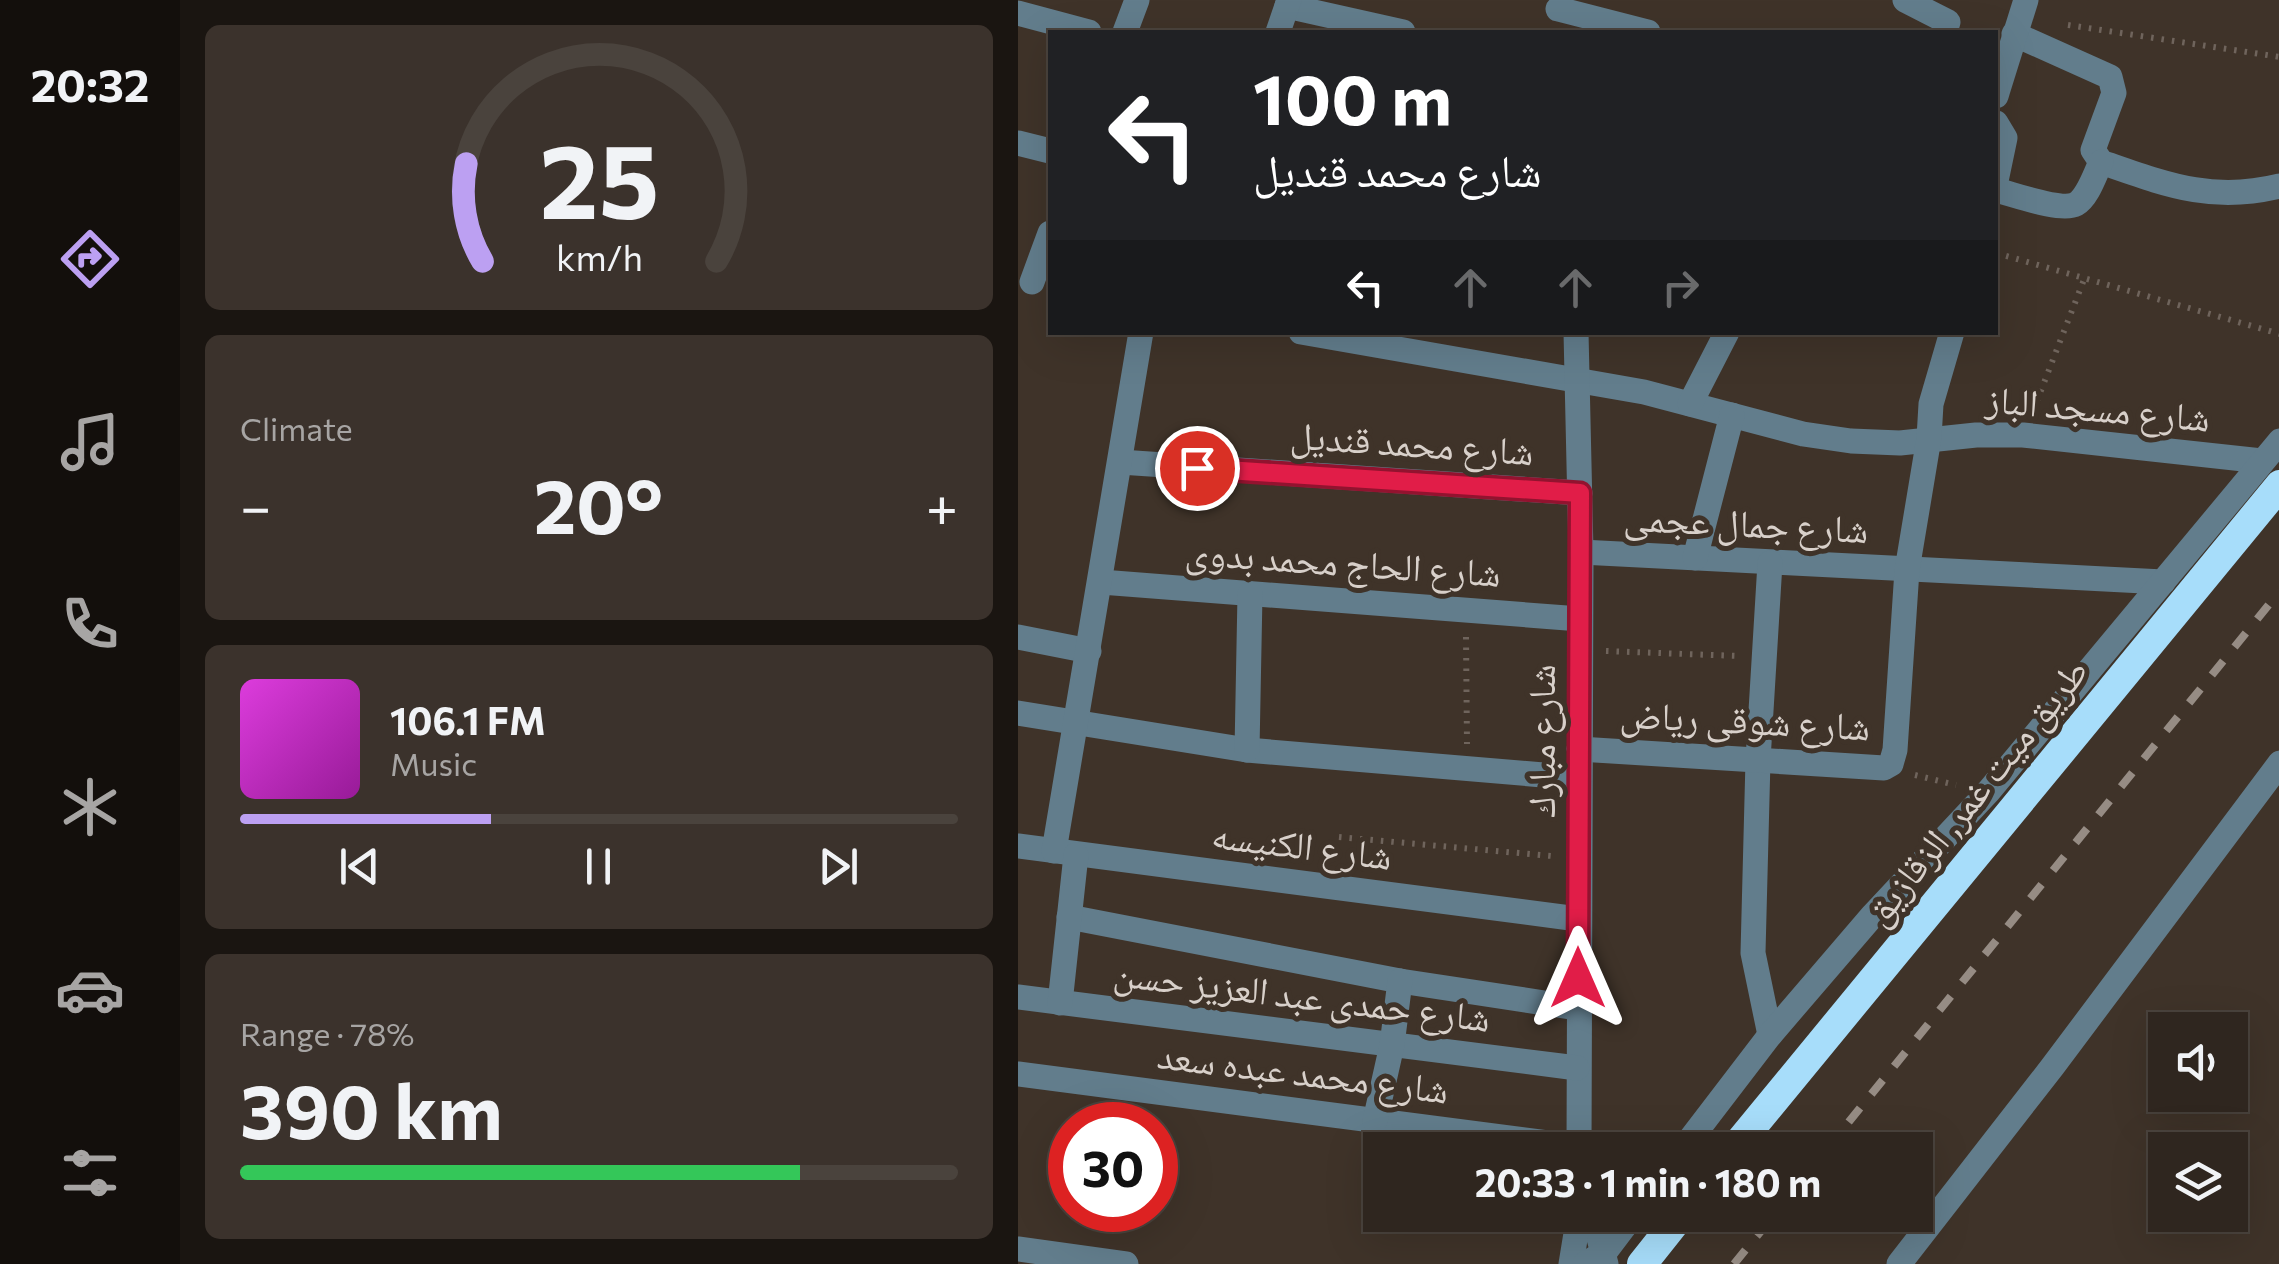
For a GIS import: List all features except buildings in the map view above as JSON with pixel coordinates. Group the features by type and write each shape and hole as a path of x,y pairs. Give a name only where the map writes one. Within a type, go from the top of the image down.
{"highway":[{"name":"طريق ميت غمر, الزقازيق","path":"1747,1132 2271,473"},
{"path":"1642,1264 1667,1232"}],"street":[{"path":"1125,30 1137,0"},
{"path":"1905,0 1948,22 1946,30"},
{"path":"1279,30 1288,3 1394,30"},
{"path":"1018,14 1081,30"},
{"path":"1559,14 1638,30"},
{"path":"1998,89 2020,17 2110,77 2114,94 2094,150 2100,162 2182,190 2219,194 2280,186"},
{"path":"1998,126 2006,138 1998,172"},
{"path":"1018,143 1048,150"},
{"path":"1998,190 2072,206 2086,192 2100,162"},
{"path":"1034,282 1048,239"},
{"path":"1060,1003 1070,917 1065,853 1077,724 1141,335"},
{"name":"شارع مسجد الباز","path":"1336,335 1406,341 1579,382 1644,392 1803,434 1900,443 1929,438 2023,436 2271,473"},
{"name":"شارع مبارك","path":"1576,335 1582,552 1579,1132"},
{"path":"1690,404 1726,335"},
{"name":"شارع شوقى رياض","path":"1579,749 1884,768 1895,758 1907,570 1931,404 1951,335"},
{"path":"1695,558 1732,415"},
{"path":"1696,1132 1770,1035 1873,915 1988,792 2163,582 2271,473 2280,441"},
{"name":"شارع محمد قنديل","path":"1120,462 1580,493"},
{"name":"شارع جمال عجمى","path":"1582,552 2163,582"},
{"path":"1770,563 1752,954 1770,1035"},
{"name":"شارع الحاج محمد بدوى","path":"1100,582 1580,619"},
{"path":"1246,750 1250,594"},
{"path":"1018,637 1089,651"},
{"path":"1018,713 1246,750 1579,778"},
{"path":"1899,1264 2065,1051 2280,763"},
{"name":"شارع الكنيسه","path":"1018,846 1578,919"},
{"path":"1070,917 1400,981 1578,1008"},
{"path":"1376,1121 1400,981"},
{"name":"شارع حمدى عبد العزيز حسن","path":"1018,997 1577,1068"},
{"name":"شارع محمد عبده سعد","path":"1018,1074 1459,1132"},
{"path":"1571,1264 1578,1232"},
{"path":"1588,1232 1598,1260"},
{"path":"1598,1260 1619,1232"},
{"path":"1018,1249 1126,1264"}],"path":[{"path":"2020,17 2280,56"},
{"path":"1998,254 2280,334"},
{"path":"2023,436 2085,277"},
{"path":"1466,610 1467,769"},
{"path":"1580,650 1764,657"},
{"path":"1884,768 1988,792"},
{"path":"1339,837 1578,858"}],"railway":[{"path":"1841,1132 2280,591"},
{"path":"1734,1264 1760,1232"}],"route":[{"path":"1197,468 1580,493 1578,978"}]}
